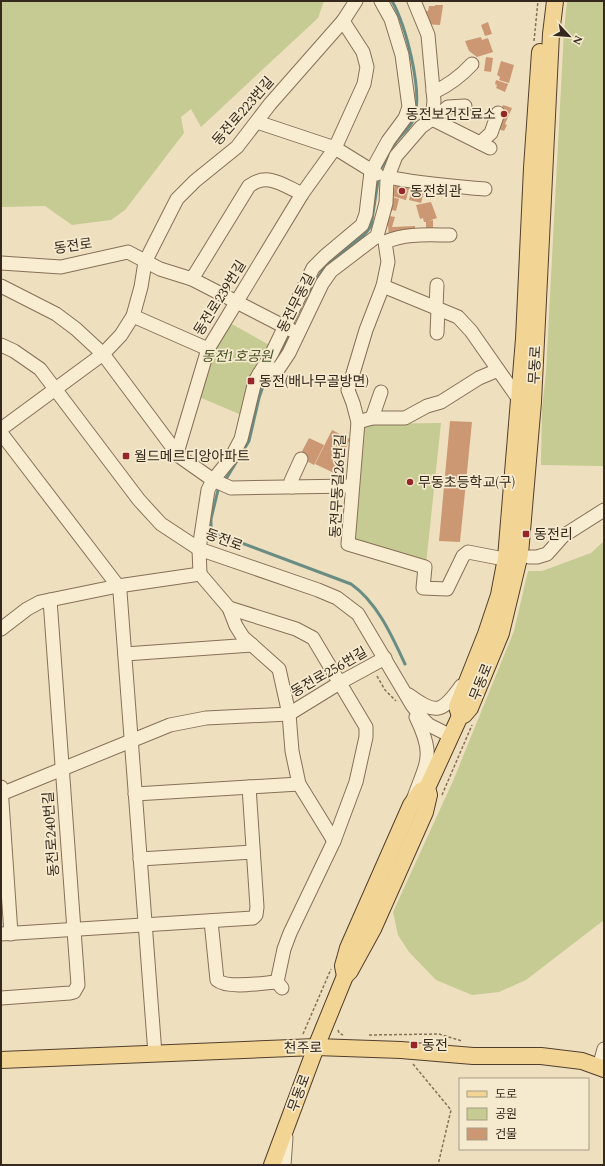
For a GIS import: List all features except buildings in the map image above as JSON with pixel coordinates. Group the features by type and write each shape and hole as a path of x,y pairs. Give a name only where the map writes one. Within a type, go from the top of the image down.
{"main road":[{"name":"무동로","path":"467,718 457,708 473,670 499,595 506,558 520,401 537,89 542,22 546,1"},
{"name":"무동로","path":"467,718 464,715 470,708 500,633 520,554 533,402 551,34 556,1"},
{"name":"무동로","path":"272,1165 316,1047 338,972 343,966 348,948 411,805 421,791 427,788 451,736 467,718"},
{"name":"무동로","path":"338,972 350,971 372,929 425,812 429,795 427,788"},
{"name":"천주로","path":"1,1060 316,1047 403,1050 473,1056 541,1056 582,1061 601,1068"}],"street":[{"name":"동전로223번길","path":"1,429 103,354 121,335 133,316 142,287 145,262 177,199 195,181 237,147 343,21 356,1"},
{"path":"334,841 299,784 292,751 289,714 279,669 252,645 236,626 229,608 200,574 199,549 208,490 213,480 231,458 241,439 257,377 313,268 362,225 366,214 370,172 388,141 405,118 408,107 402,54 391,19 381,1"},
{"path":"414,1 428,35 430,72 433,91 433,119"},
{"name":"동전로239번길","path":"177,453 208,349 302,194 335,148 364,84 367,67 363,52 343,21"},
{"path":"433,91 434,92 448,85 462,75 472,64"},
{"path":"450,235 410,235 381,239 388,178 393,162 402,147 421,127 448,107 465,106"},
{"path":"433,119 485,145 498,114"},
{"path":"257,122 335,148 370,172 388,178 426,184 440,183 485,189"},
{"path":"192,279 249,186 257,180 269,179 302,194"},
{"name":"동전무동길26번길","path":"381,239 388,262 383,286 376,301 349,381 348,390 358,422 348,544 426,567 424,588 447,589 463,556 468,552 499,558"},
{"name":"동전무동길","path":"257,377 279,368 299,334 322,284 331,270 381,239"},
{"name":"동전로","path":"1,263 61,267 128,252 145,262"},
{"path":"145,262 192,279 299,334"},
{"path":"436,285 437,333"},
{"path":"1,286 65,320 103,354 177,453 213,480 231,488 352,486"},
{"path":"383,286 458,317 471,332 520,401"},
{"path":"133,316 208,349"},
{"name":"동전로","path":"1,345 14,351 40,369 139,500 161,524 199,549 337,598 358,614 404,691 423,719 430,725 451,736"},
{"name":"동전무동길26번길","path":"358,422 372,418 405,418 427,406 441,402 479,378 498,370"},
{"path":"372,418 381,392"},
{"path":"1,429 118,586 122,603 155,1054"},
{"path":"292,487 291,481 301,459"},
{"path":"529,557 537,557 547,554 563,536 604,510"},
{"path":"1,629 27,609 50,600 118,586 200,574"},
{"name":"동전로240번길","path":"1,998 74,992 78,985 50,600"},
{"path":"211,921 217,980 220,983 279,985 284,949 290,933 334,841 356,782 366,736 366,727 341,682 318,644 307,633 229,608"},
{"path":"125,654 252,645"},
{"name":"동전로256번길","path":"289,714 341,682 385,658"},
{"path":"404,691 427,707 433,709 441,708 449,704 473,670"},
{"path":"404,691 424,734 428,752 428,757 411,805"},
{"path":"1,794 132,740 182,722 206,718 289,714"},
{"path":"135,794 299,784"},
{"path":"1,787 6,934 249,919 256,915 249,787"},
{"path":"140,859 253,852"},
{"path":"601,1068 604,1049"},
{"path":"284,1165 286,1126"}],"path":[{"path":"375,674 385,690 400,705"},
{"path":"440,799 467,718"},
{"path":"302,1034 338,972"},
{"path":"336,1027 339,1033 346,1036"},
{"path":"369,1035 439,1034 462,1041"},
{"path":"403,1050 451,1110 438,1165"}],"green space":[{"path":"1,1 324,1 318,18 201,127 191,109 181,117 184,133 125,210 111,220 72,225 45,206 1,207"},
{"path":"567,1 604,1 604,466 541,465 542,409 546,372 564,31"},
{"name":"동전1호공원","path":"230,323 271,346 244,416 199,397 210,355"},
{"name":"무동초등학교(구)","path":"441,423 426,564 350,542 359,424"},
{"path":"604,541 604,920 526,980 499,992 472,995 436,980 409,952 398,935 393,912 453,781 514,631 528,571 542,571 591,553"}],"waterway":[{"path":"382,167 397,140 414,120 417,104 411,57 402,26 392,1"},
{"path":"308,298 326,265 365,234 371,226 378,181"},
{"path":"278,359 289,337"},
{"path":"226,479 249,441 259,398 266,377"},
{"path":"218,490 211,519 211,529 215,533 351,584 369,600 383,620 405,664"}],"place":[{"name":"동전보건진료소","path":"504,114"},
{"name":"동전회관","path":"402,191"},
{"name":"동전(배나무골방면)","path":"251,381"},
{"name":"월드메르디앙아파트","path":"126,456"},
{"name":"무동초등학교(구)","path":"410,482"},
{"name":"동전리","path":"526,534"},
{"name":"동전","path":"414,1045"}]}
